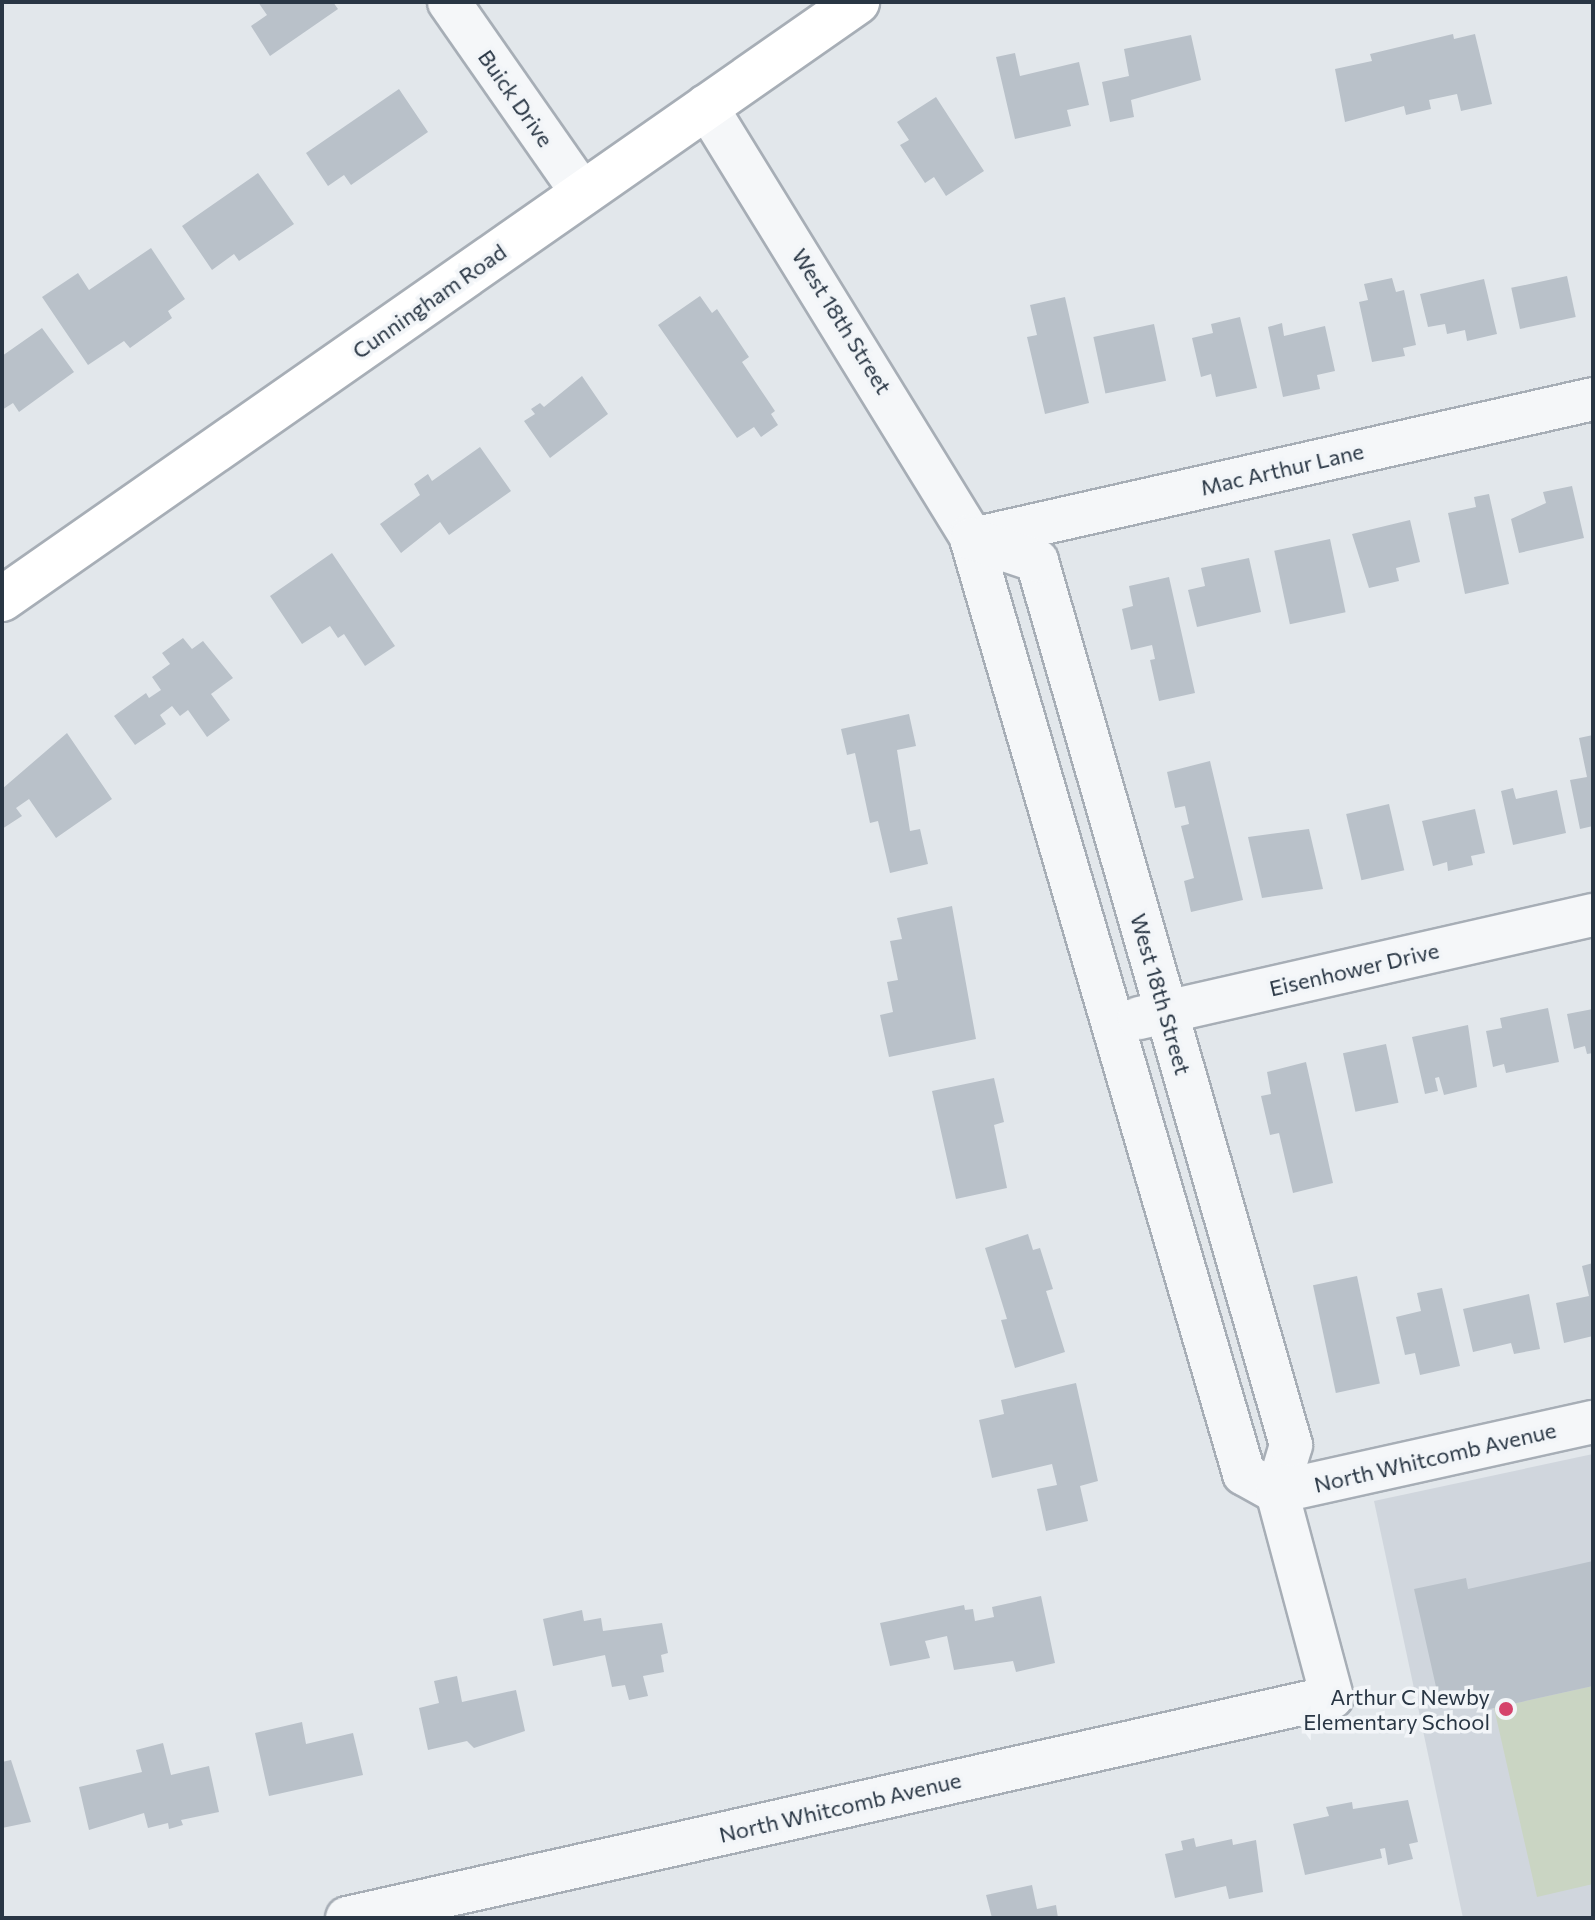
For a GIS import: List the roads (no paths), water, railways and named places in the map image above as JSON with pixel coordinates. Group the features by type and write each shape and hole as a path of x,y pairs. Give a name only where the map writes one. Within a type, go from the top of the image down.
{"street":[{"name":"Buick Drive","path":"449,2 583,194"},
{"name":"Cunningham Road","path":"2,599 857,2"},
{"name":"West 18th Street","path":"706,106 972,539 1244,1474 1277,1492 1291,1445 1037,561 972,539"},
{"name":"Mac Arthur Lane","path":"972,539 1593,399"},
{"name":"Eisenhower Drive","path":"1115,1023 1593,915"},
{"name":"North Whitcomb Avenue","path":"347,1918 1332,1697 1277,1492 1593,1422"}],"place":[{"name":"Arthur C Newby Elementary School","path":"1506,1709"}]}
